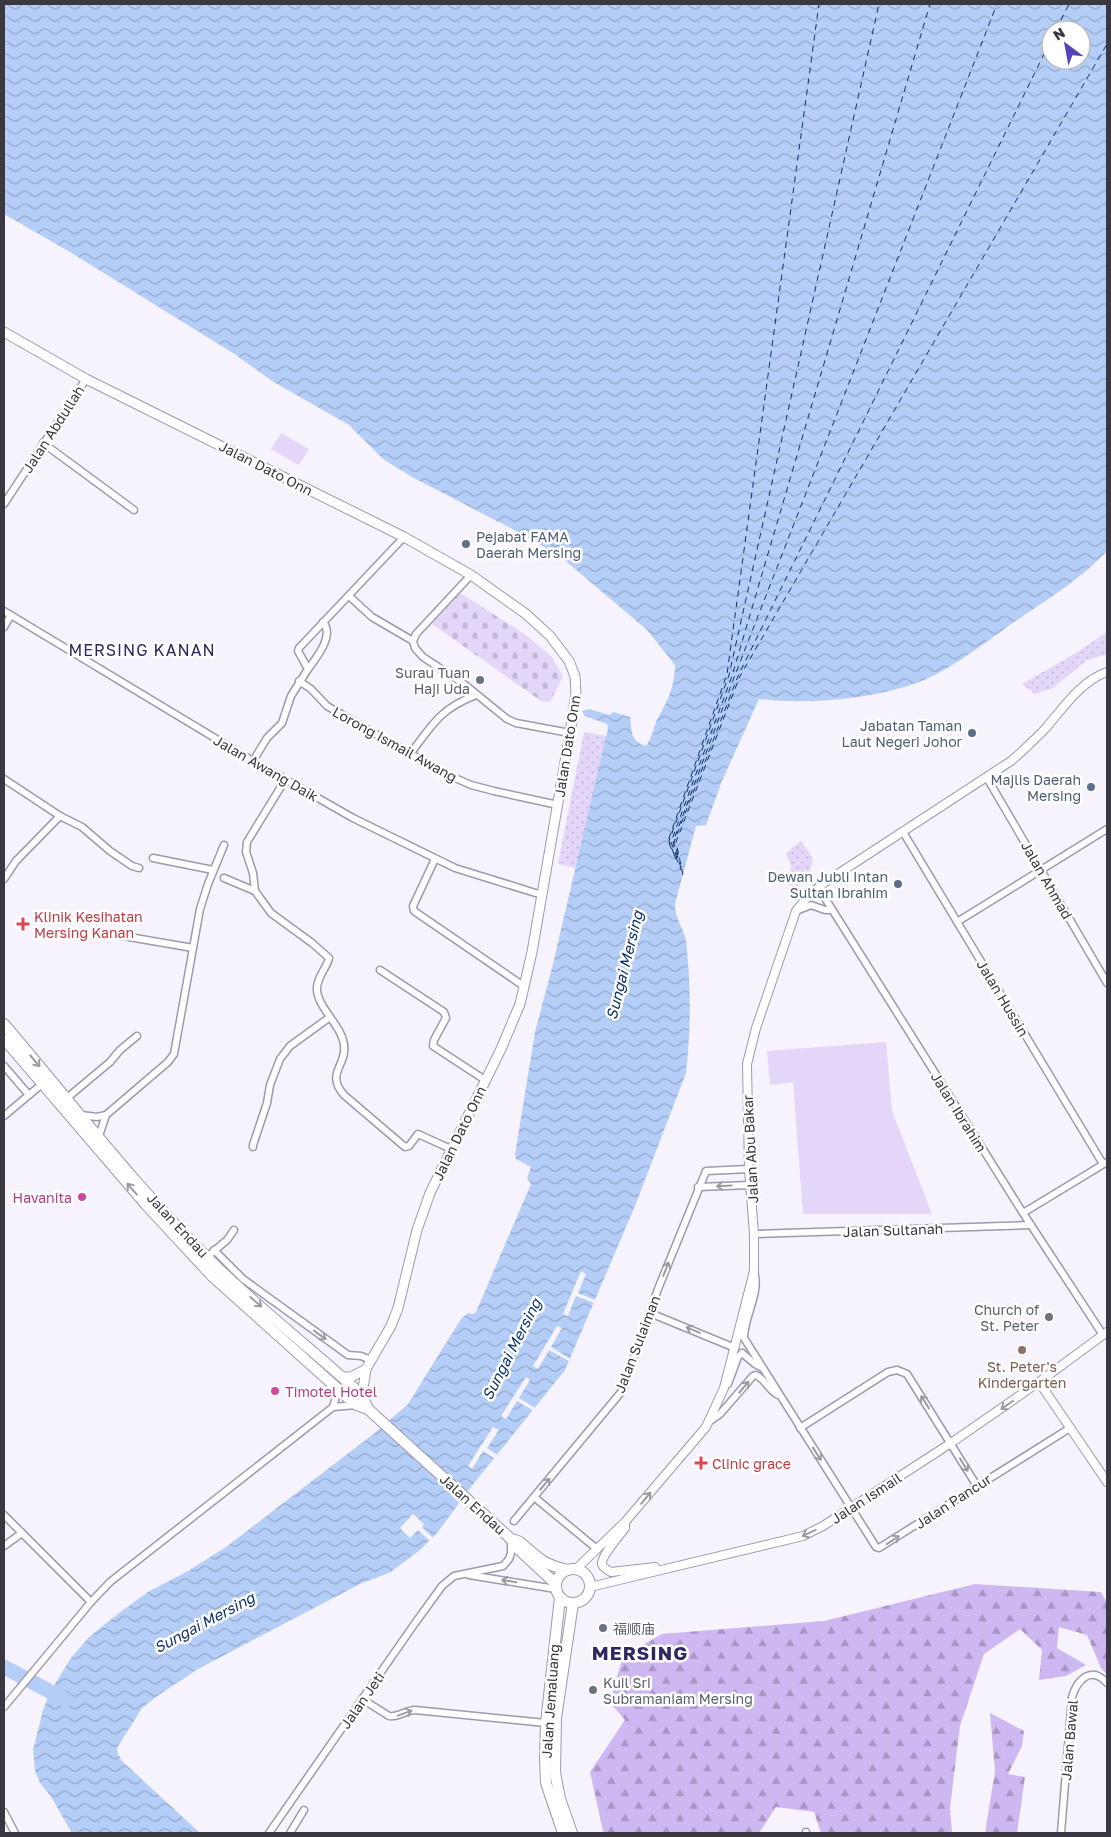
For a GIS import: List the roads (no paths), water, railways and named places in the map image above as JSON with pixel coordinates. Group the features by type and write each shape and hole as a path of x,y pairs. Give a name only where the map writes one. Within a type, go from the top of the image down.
{"highway":[{"name":"Jalan Endau","path":"4,1024 81,1115 148,1208 212,1276 357,1406 368,1409"},
{"name":"Jalan Endau","path":"4,1039 42,1084 99,1141 154,1201 362,1394 368,1409 511,1539 515,1546 558,1590"},
{"name":"Jalan Endau","path":"511,1539 520,1542 545,1564 572,1570"},
{"path":"572,1570 584,1574 590,1587 588,1594 583,1600 573,1603 568,1602 558,1590 558,1578 572,1570"},
{"name":"Jalan Jemaluang","path":"558,1590 546,1723 546,1783 563,1833"},
{"name":"Jalan Jemaluang","path":"572,1833 560,1799 555,1772 556,1718 573,1603"}],"main road":[{"name":"Jalan Dato Onn","path":"4,332 86,379 404,537 471,575 550,636 569,661 574,673 576,683 570,733 525,987 515,1018 430,1193 417,1230 395,1317 366,1369"},
{"path":"342,1377 351,1377 366,1369"},
{"path":"362,1394 366,1369"}],"street":[{"name":"Jalan Abdullah","path":"4,504 86,379"},
{"path":"43,443 134,510"},
{"path":"308,669 298,651 299,648 404,537"},
{"path":"412,641 423,626 471,575"},
{"path":"348,596 372,617 412,641 424,657 464,684 511,721 570,733"},
{"name":"Jalan Awang Daik","path":"4,611 285,780 353,818 464,871 542,895"},
{"path":"4,627 11,615"},
{"path":"253,761 267,738 282,723 299,681 321,650 325,641 326,627 323,622"},
{"name":"Jalan Abu Bakar","path":"572,1570 625,1522 710,1421 724,1388 754,1270 754,1234 749,1169 748,1064 756,1028 796,911 802,902 818,887 987,778 1025,750 1085,684 1107,672"},
{"name":"Lorong Ismail Awang","path":"299,681 311,689 327,706 410,754 471,785 558,805"},
{"path":"410,754 443,712 455,704 476,695"},
{"name":"Jalan Ahmad","path":"987,778 1107,983"},
{"path":"4,779 60,816 82,827 110,851 132,866 139,868"},
{"path":"285,780 247,842 246,852 253,873 256,891 271,913 312,943 328,958 316,987 318,996 340,1034 344,1046 335,1081 344,1095 405,1147 409,1146 418,1134 451,1149"},
{"path":"4,879 16,861 60,816"},
{"path":"957,922 1040,869 1107,830"},
{"name":"Jalan Hussin","path":"903,832 1105,1163"},
{"path":"81,1115 97,1117 106,1115 168,1062 174,1054 201,907 224,845"},
{"path":"153,858 214,870"},
{"path":"436,859 413,906 414,911 525,987"},
{"path":"224,878 256,891"},
{"name":"Jalan Ibrahim","path":"818,887 1023,1213 1105,1333"},
{"path":"796,911 811,905 825,910 832,910"},
{"path":"106,933 193,948"},
{"path":"380,970 444,1012 446,1018 434,1040 433,1046 486,1080"},
{"path":"253,1147 267,1103 270,1085 280,1058 290,1046 330,1016"},
{"path":"67,1098 114,1059 120,1050 137,1036"},
{"path":"4,1066 29,1095"},
{"path":"4,1116 42,1084"},
{"path":"99,1141 106,1115"},
{"path":"1023,1213 1105,1163"},
{"name":"Jalan Sulaiman","path":"514,1521 622,1391 650,1312 698,1187 706,1171 749,1169"},
{"path":"698,1187 750,1185"},
{"name":"Jalan Sultanah","path":"754,1234 1031,1225"},
{"path":"211,1253 227,1240 234,1230"},
{"path":"754,1270 756,1277 754,1295 744,1338 851,1508"},
{"path":"240,1282 348,1355 361,1356 372,1360"},
{"path":"650,1312 735,1348"},
{"name":"Jalan Ismail","path":"590,1587 803,1536 851,1508 951,1443 1039,1382 1105,1333"},
{"path":"724,1388 728,1383 738,1357 742,1353 763,1368"},
{"path":"800,1428 888,1372 896,1370 907,1374 977,1486"},
{"path":"710,1421 720,1414 753,1376 759,1376 774,1394 780,1396"},
{"path":"1039,1382 1107,1482"},
{"path":"333,1406 337,1393 335,1387"},
{"path":"5,1706 91,1602 110,1582 333,1406 357,1406"},
{"name":"Jalan Pancur","path":"851,1508 878,1548 1070,1428"},
{"path":"534,1497 597,1549"},
{"path":"4,1515 91,1602"},
{"path":"625,1522 625,1528 603,1557 602,1563 607,1570 622,1572 673,1564 679,1566"},
{"path":"4,1546 22,1533"},
{"path":"461,1574 503,1566 511,1553 511,1539"},
{"path":"461,1574 558,1590"},
{"name":"Jalan Jeti","path":"269,1833 442,1586 454,1576 461,1574"},
{"name":"Jalan Bawal","path":"1061,1833 1072,1697 1076,1685 1091,1674 1097,1675 1107,1683"},
{"path":"362,1699 393,1718 407,1711 416,1710 546,1723"},
{"path":"290,1833 304,1810"},
{"path":"4,1812 15,1833"}],"water":[{"name":"Sungai Mersing","path":"4,4 1107,4 1107,551 1077,579 1055,595 962,659 924,680 886,692 843,699 778,701 759,699 722,781 706,825 696,826 675,904 676,915 686,941 689,974 690,1024 686,1073 635,1206 565,1370 471,1487 437,1533 421,1549 391,1572 360,1584 198,1669 142,1708 117,1748 118,1754 122,1761 200,1833 72,1833 50,1795 40,1783 35,1771 33,1750 43,1710 50,1692 71,1658 89,1637 148,1592 188,1571 226,1547 376,1432 408,1404 461,1319 468,1313 473,1314 476,1312 531,1184 527,1178 531,1167 516,1159 515,1155 535,1032 553,964 608,728 607,724 585,716 582,711 589,709 610,715 613,712 630,717 634,738 646,746 670,694 675,665 647,630 561,557 524,535 412,477 383,459 349,425 272,381 236,355 70,252 4,214"}],"waterway":[{"path":"4,1667 66,1700"}],"place":[{"name":"Pejabat FAMA Daerah Mersing","path":"466,544"},
{"name":"Surau Tuan Haji Uda","path":"480,680"},
{"name":"Jabatan Taman Laut Negeri Johor","path":"972,733"},
{"name":"Majlis Daerah Mersing","path":"1091,787"},
{"name":"Dewan Jubli Intan Sultan Ibrahim","path":"898,884"},
{"name":"Klinik Kesihatan Mersing Kanan","path":"23,924"},
{"name":"Havanita","path":"82,1197"},
{"name":"Church of St. Peter","path":"1049,1317"},
{"name":"St. Peter's Kindergarten","path":"1022,1350"},
{"name":"Timotel Hotel","path":"275,1391"},
{"name":"Clinic grace","path":"701,1463"},
{"name":"福顺庙","path":"603,1628"},
{"name":"Kuil Sri Subramaniam Mersing","path":"593,1690"}],"district":[{"name":"MERSING KANAN","path":"142,650"},
{"name":"MERSING","path":"640,1652"}]}
